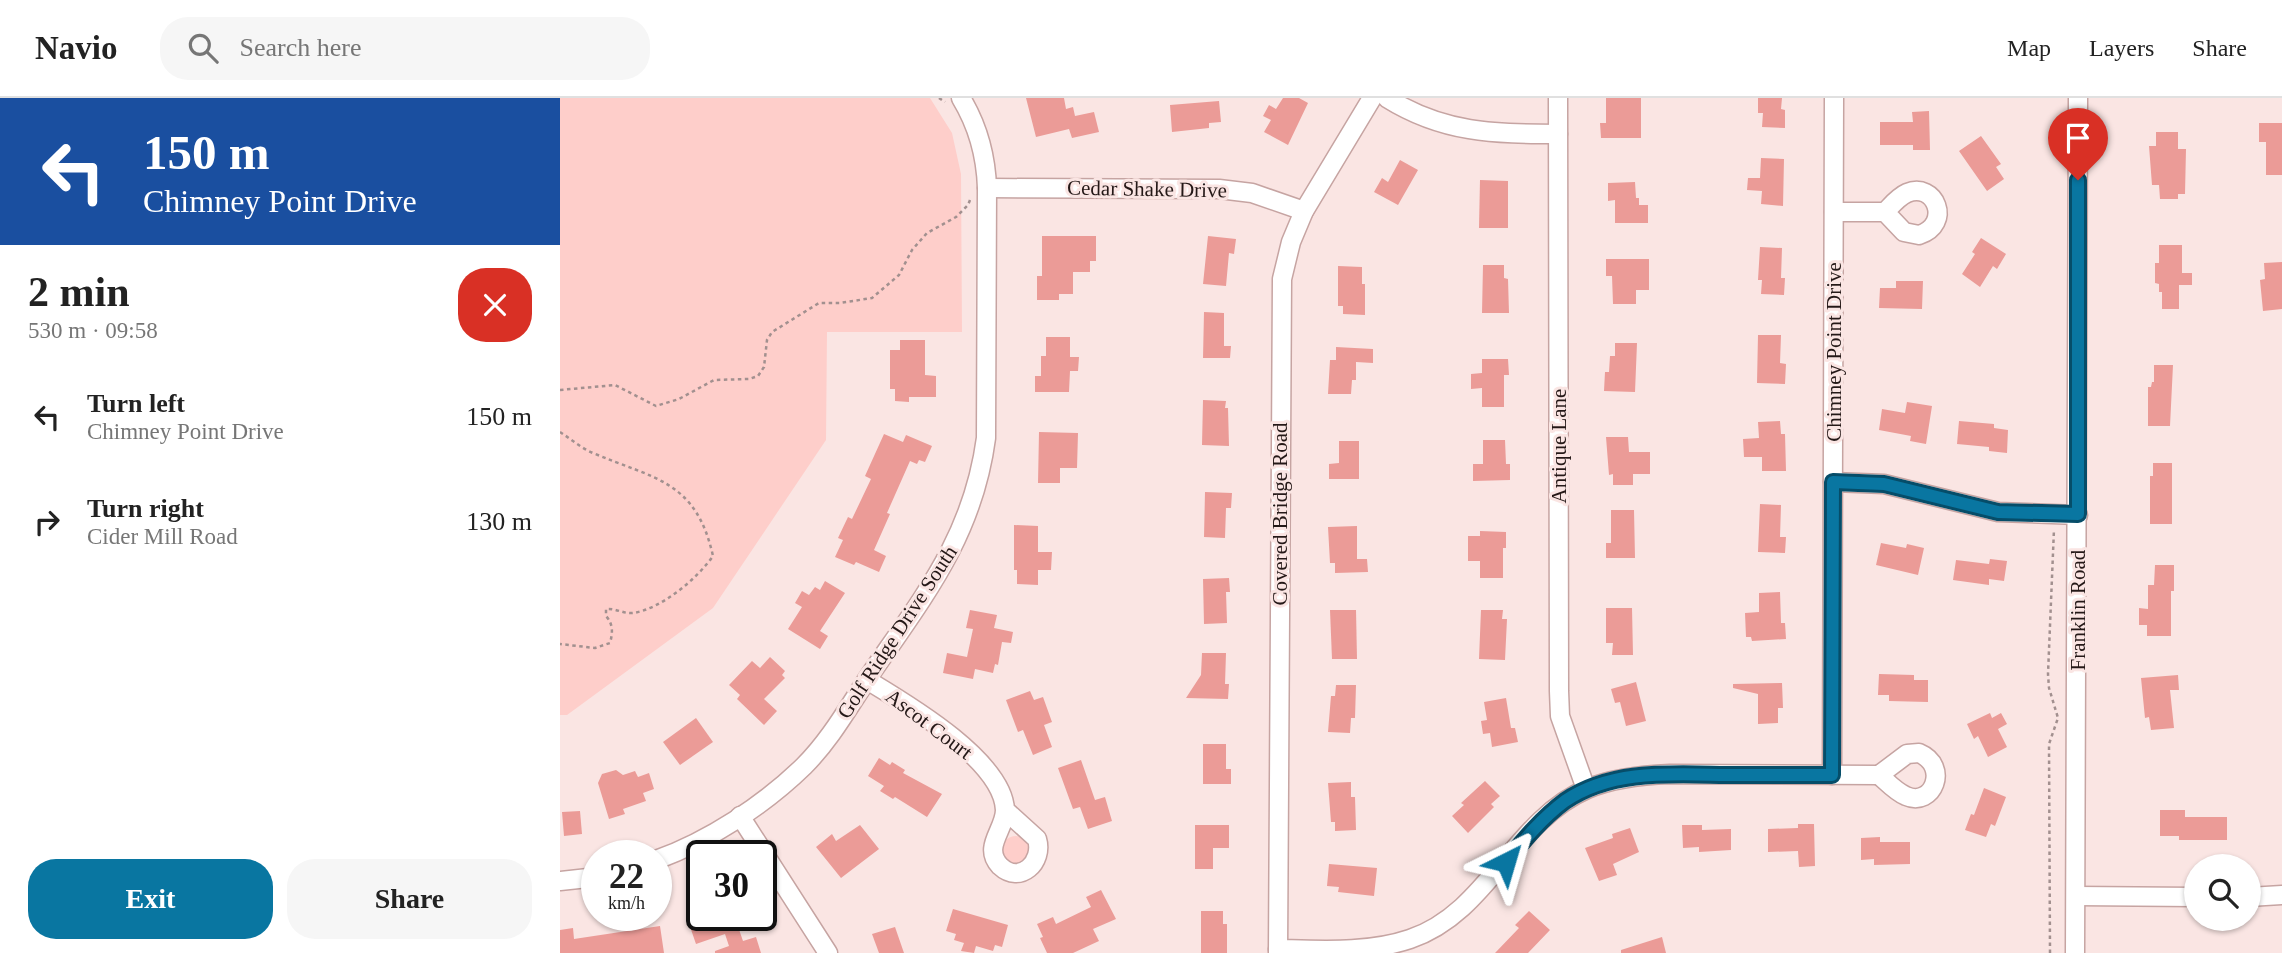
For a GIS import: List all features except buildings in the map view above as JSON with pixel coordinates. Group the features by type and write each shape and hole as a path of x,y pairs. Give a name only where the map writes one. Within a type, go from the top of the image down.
{"street":[{"name":"Covered Bridge Road","path":"1278,951 1280,296 1285,260 1304,212 1372,98"},
{"path":"1387,98 1425,118 1454,127 1497,134 1558,134"},
{"name":"Antique Lane","path":"1558,98 1560,716 1586,789"},
{"name":"Chimney Point Drive","path":"1832,775 1834,98"},
{"name":"Franklin Road","path":"2076,953 2078,98"},
{"name":"Golf Ridge Drive South","path":"672,853 740,816 803,766 823,745 946,561 964,525 982,464 986,438 979,191 986,167 978,134 954,101"},
{"name":"Cedar Shake Drive","path":"979,191 1219,189 1252,193 1304,212"},
{"path":"1834,212 1885,212"},
{"path":"1833,482 1884,484 1998,512 2078,514"},
{"name":"Ascot Court","path":"867,680 961,744 991,778 1005,810"},
{"path":"1278,951 1374,947 1412,939 1431,930 1471,900 1547,816 1586,789 1638,775 1879,775"},
{"path":"740,816 828,953"},
{"path":"560,881 581,879"},
{"path":"2261,896 2282,895"},
{"path":"2076,896 2184,897"}],"path":[{"path":"939,98 954,101"},
{"path":"560,390 615,385 656,406 679,399 714,380 749,379 758,376 764,367 767,340 772,332 819,303 872,298 899,275 912,250 927,233 956,217 979,191"},
{"path":"560,432 591,452 658,478 680,493 694,506 713,556 704,569 686,585 644,610 630,614 606,609 606,616 611,622 610,642 595,648 560,644"},
{"path":"2050,953 2049,744 2058,718 2049,688 2048,674 2054,529"}],"shaded area":[{"path":"560,98 930,98 952,133 961,174 962,332 827,332 826,440 713,608 567,715 560,715"},
{"path":"1016,836 1026,840 1030,850 1026,860 1016,864 1006,860 1002,850 1006,840"}],"route":[{"path":"1506,862 1532,831 1567,800 1586,789 1609,782 1638,775 1832,775 1833,482 1884,484 1998,512 2078,514 2078,180"}]}
